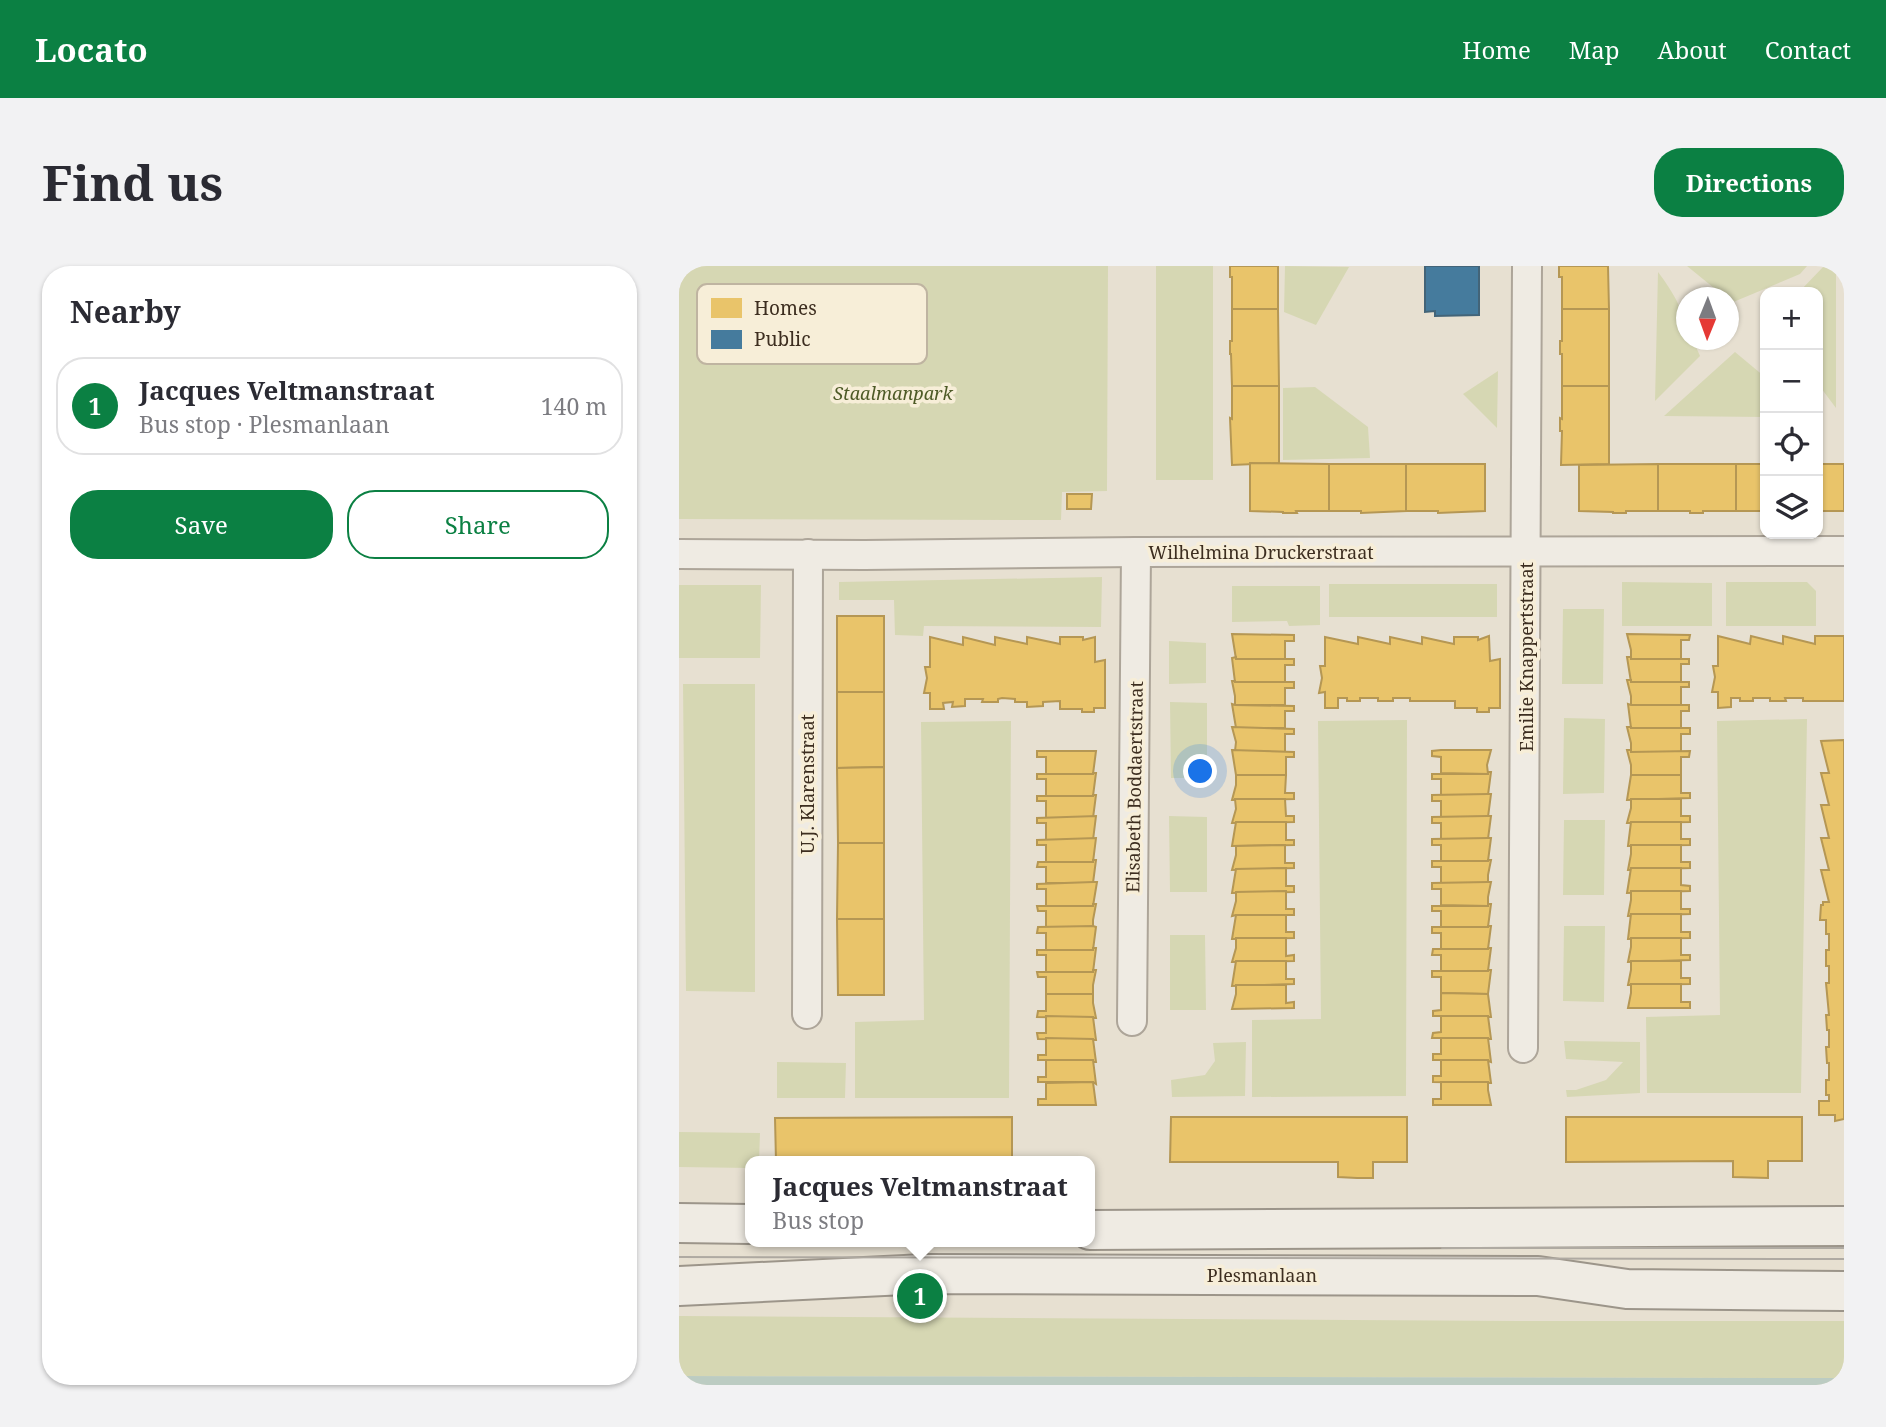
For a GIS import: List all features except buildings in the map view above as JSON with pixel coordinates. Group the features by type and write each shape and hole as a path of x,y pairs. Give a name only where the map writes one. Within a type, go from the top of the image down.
{"street":[{"name":"Emilie Knappertstraat","path":"1523,1048 1527,266"},
{"name":"Wilhelmina Druckerstraat","path":"679,554 1844,551"},
{"name":"Elisabeth Boddaertstraat","path":"1132,1021 1136,552"},
{"name":"U.J. Klarenstraat","path":"807,1014 808,554"},
{"path":"679,1223 745,1224"},
{"path":"1095,1230 1844,1226"},
{"name":"Plesmanlaan","path":"679,1286 925,1274 1538,1276 1627,1289 1844,1291"}],"green space":[{"name":"Staalmanpark","path":"679,266 1108,266 1107,491 1062,492 1061,520 679,519"},
{"path":"1156,266 1213,266 1213,480 1156,480"},
{"path":"1285,266 1349,267 1316,325 1284,312"},
{"path":"1687,266 1807,266 1800,274 1769,287 1760,287 1760,291 1739,300 1739,287 1713,287"},
{"path":"1824,266 1836,266 1836,408 1823,391 1823,287 1804,287"},
{"path":"1658,272 1676,300 1676,350 1697,350 1700,356 1655,401"},
{"path":"1735,352 1760,373 1760,417 1664,416"},
{"path":"1498,371 1497,428 1463,394"},
{"path":"1315,387 1368,427 1370,458 1283,460 1283,388"},
{"path":"1102,577 1101,627 924,626 923,636 895,635 894,600 839,600 839,582"},
{"path":"1622,582 1712,583 1712,626 1622,626"},
{"path":"1726,582 1807,582 1816,591 1816,626 1726,626"},
{"path":"1329,584 1497,584 1497,617 1329,617"},
{"path":"679,585 761,585 760,658 679,658"},
{"path":"1232,586 1320,586 1320,625 1289,626 1287,621 1232,622"},
{"path":"1563,609 1604,609 1603,684 1562,684"},
{"path":"1169,641 1206,643 1206,683 1169,684"},
{"path":"683,684 755,684 755,992 686,991"},
{"path":"1170,702 1207,703 1207,778 1171,778"},
{"path":"1564,718 1605,719 1604,793 1563,794"},
{"path":"1807,719 1801,1093 1647,1093 1646,1017 1720,1015 1717,721"},
{"path":"1407,720 1406,1096 1252,1097 1252,1020 1321,1019 1318,721"},
{"path":"1011,721 1009,1098 855,1098 855,1022 924,1020 921,722"},
{"path":"1169,816 1207,817 1207,892 1170,892"},
{"path":"1564,820 1605,820 1604,895 1563,895"},
{"path":"1564,926 1605,926 1604,1002 1563,1001"},
{"path":"1170,935 1205,935 1206,1010 1170,1010"},
{"path":"1564,1041 1640,1042 1640,1093 1567,1097 1566,1090 1576,1090 1606,1080 1623,1062 1566,1059"},
{"path":"1246,1042 1245,1096 1172,1097 1171,1080 1205,1075 1215,1061 1213,1043"},
{"path":"777,1062 846,1063 845,1098 777,1098"},
{"path":"679,1132 760,1133 759,1156 745,1156 745,1168 679,1167"},
{"path":"679,1316 1844,1321 1844,1378 679,1376"}],"shaded area":[{"path":"679,1376 1844,1378 1844,1385 679,1385"}],"tram line":[{"path":"1442,1248 1844,1248"},
{"path":"679,1257 1844,1259"}],"place":[{"name":"Jacques Veltmanstraat","path":"920,1296"}]}
